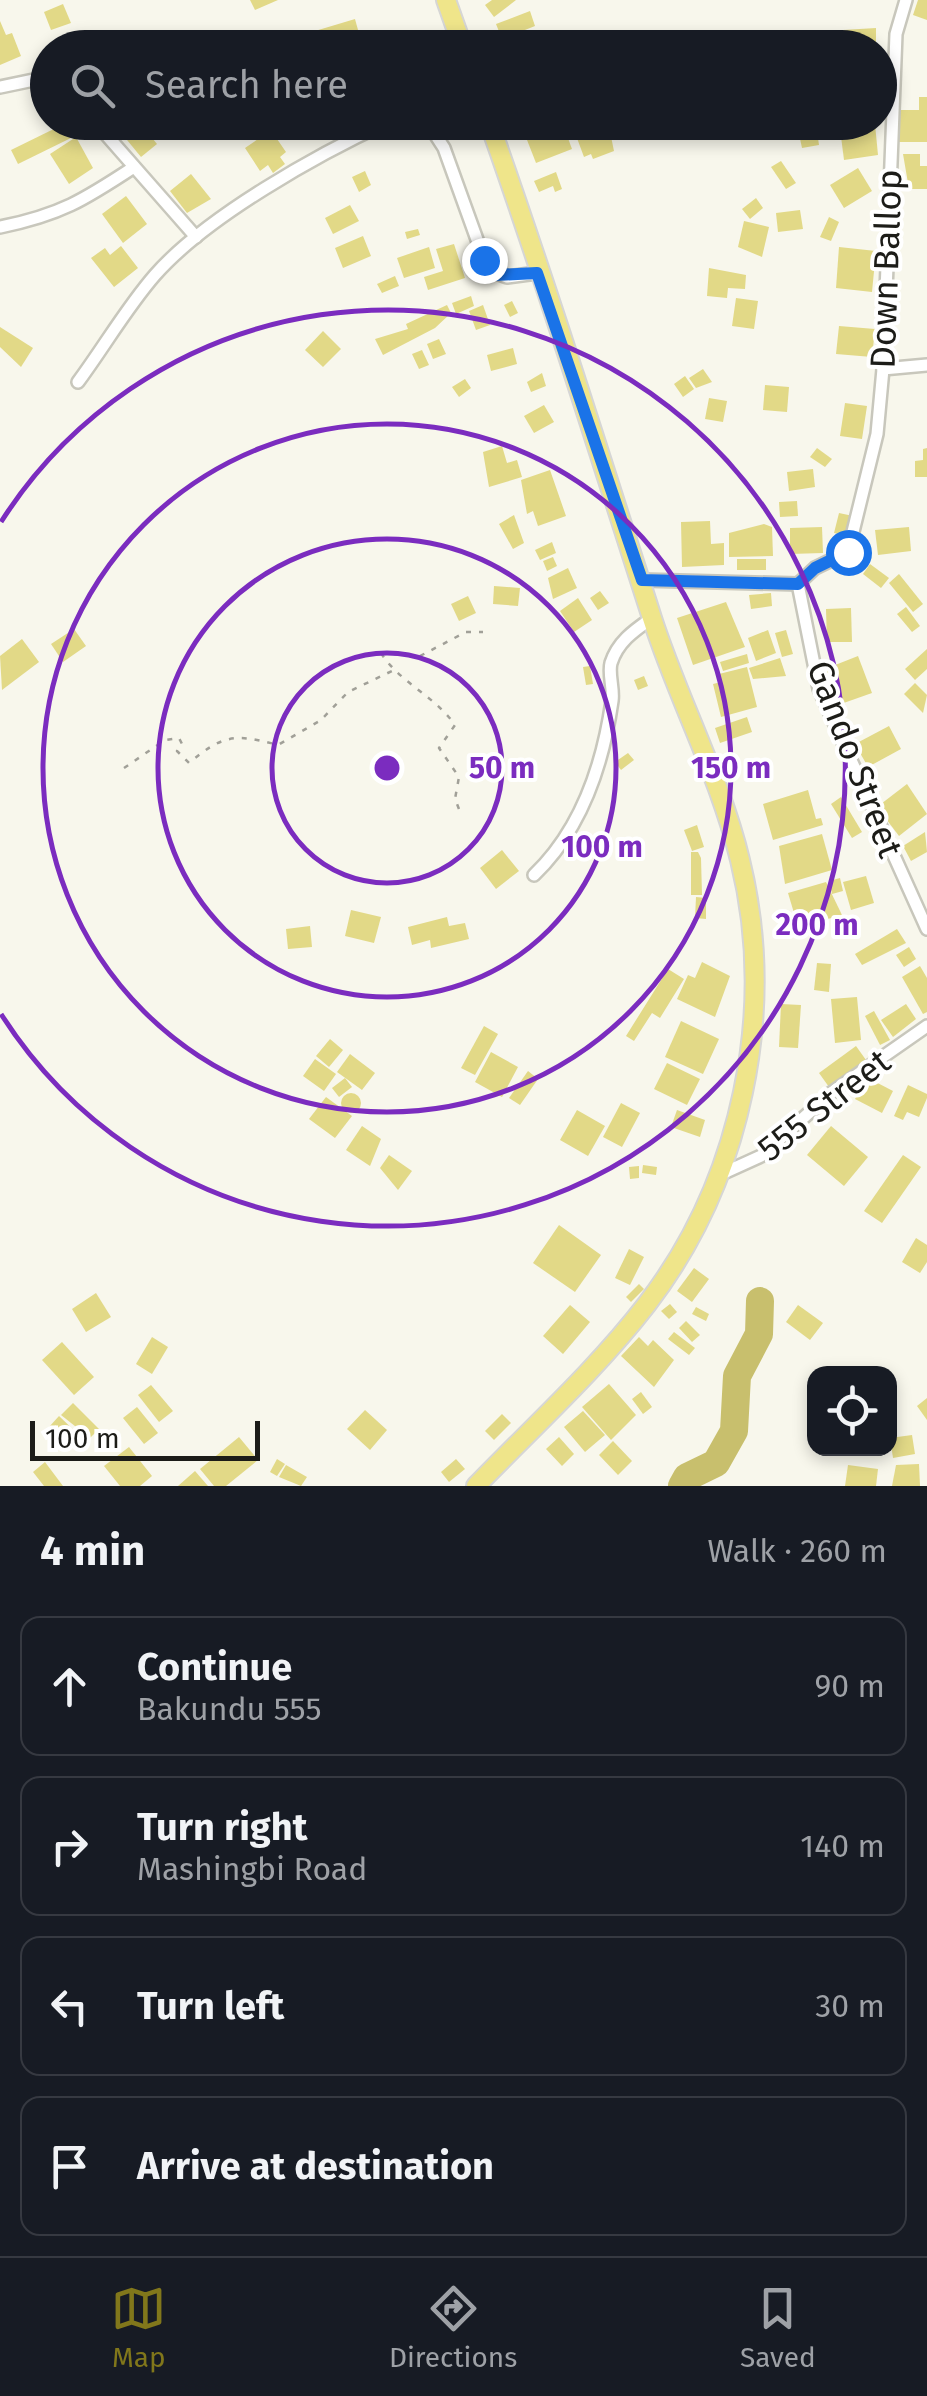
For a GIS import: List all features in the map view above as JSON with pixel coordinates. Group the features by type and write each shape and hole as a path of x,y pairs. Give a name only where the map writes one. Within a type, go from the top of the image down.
{"main road":[{"path":"446,0 456,30"},
{"path":"476,1486 624,1332 701,1213 717,1176 749,1061 755,1020 756,964 740,862 729,820 652,618 494,140"}],"street":[{"name":"Down Ballop","path":"897,31 906,0"},
{"path":"0,87 30,81"},
{"path":"110,140 196,237"},
{"path":"78,382 155,276 196,237 349,140"},
{"path":"439,140 488,270 507,278 537,273"},
{"name":"Down Ballop","path":"798,584 815,568 848,552 876,434 883,369 892,140"},
{"path":"0,227 49,217 74,206 134,167"},
{"path":"883,369 927,365"},
{"path":"642,580 798,584"},
{"name":"Gando Street","path":"798,584 820,689 927,929"},
{"path":"534,875 560,851 581,814 613,698 610,664 625,638 652,618"},
{"name":"555 Street","path":"717,1176 761,1156 831,1094 927,1026"}],"path":[{"path":"459,809 459,778 439,748 455,725 392,670 381,652 420,656 466,632 484,632"},
{"path":"124,768 164,740 178,738 182,744 177,750 189,763 217,739 250,738 278,745 322,720 348,692 392,670"}],"building":[{"path":"250,0 278,0 255,10"},
{"path":"492,0 516,0 494,17 485,5"},
{"path":"918,0 927,0 927,20 913,15"},
{"path":"63,4 71,23 51,30 44,12"},
{"path":"530,11 535,26 498,30 496,24"},
{"path":"355,19 358,30 318,30"},
{"path":"0,21 6,35 12,33 21,56 0,65"},
{"path":"919,97 927,97 927,142 899,142 899,110 919,110"},
{"path":"31,140 67,140 18,164 11,150"},
{"path":"78,140 93,168 69,184 50,154"},
{"path":"127,140 154,140 157,144 141,157"},
{"path":"257,140 278,140 286,152 280,157 285,164 273,173 268,165 260,171 245,148"},
{"path":"527,140 569,140 572,149 536,163"},
{"path":"578,140 612,140 614,151 593,159 591,154 584,157"},
{"path":"800,140 818,140 819,145 802,148"},
{"path":"841,140 877,140 878,155 844,160"},
{"path":"903,154 920,154 920,166 927,166 927,189 909,189"},
{"path":"781,161 796,183 786,189 771,167"},
{"path":"858,168 872,191 844,208 830,185"},
{"path":"365,171 371,185 359,192 352,177"},
{"path":"556,172 562,189 555,192 553,186 539,192 534,181"},
{"path":"191,174 211,199 187,213 170,191"},
{"path":"126,196 147,224 123,243 102,214"},
{"path":"756,198 763,208 750,219 742,209"},
{"path":"350,205 359,221 333,234 325,218"},
{"path":"800,210 803,229 778,232 776,213"},
{"path":"829,217 839,222 831,241 820,237"},
{"path":"744,221 769,227 762,257 738,247"},
{"path":"418,229 420,235 407,239 405,232"},
{"path":"363,236 371,256 343,268 335,248"},
{"path":"454,244 465,278 428,290 424,277 443,271 436,249"},
{"path":"121,246 138,268 114,287 91,258 105,248 110,255"},
{"path":"429,247 435,268 404,278 397,258"},
{"path":"839,247 876,251 872,292 836,288"},
{"path":"709,268 746,275 745,289 728,288 727,298 707,296"},
{"path":"395,276 399,286 382,293 377,284"},
{"path":"471,296 474,306 456,314 452,303"},
{"path":"736,298 758,301 754,329 732,326"},
{"path":"512,301 518,313 510,317 504,305"},
{"path":"447,305 451,313 435,328 383,355 375,339 408,329 406,324"},
{"path":"483,305 490,325 476,330 469,311"},
{"path":"839,326 875,329 872,357 836,354"},
{"path":"0,327 33,348 21,367 0,347"},
{"path":"323,331 341,349 323,367 305,350"},
{"path":"439,339 446,354 433,359 427,344"},
{"path":"513,348 517,364 491,371 487,355"},
{"path":"422,350 429,365 419,369 412,354"},
{"path":"703,369 712,382 696,388 689,378"},
{"path":"542,373 546,386 531,392 527,382"},
{"path":"685,376 694,389 683,397 674,384"},
{"path":"465,379 471,388 459,397 452,387"},
{"path":"765,385 789,387 787,412 763,410"},
{"path":"709,398 727,401 723,422 705,419"},
{"path":"845,403 867,406 862,439 840,436"},
{"path":"544,405 554,422 534,433 524,416"},
{"path":"502,446 507,463 517,460 522,477 489,487 483,452"},
{"path":"817,448 832,459 825,467 810,457"},
{"path":"927,448 927,477 915,477 915,461 923,460 923,449"},
{"path":"813,469 815,487 789,491 787,472"},
{"path":"550,470 566,516 538,526 533,511 527,514 521,480"},
{"path":"797,501 798,516 780,517 779,502"},
{"path":"839,513 853,516 848,536 834,533"},
{"path":"514,515 524,543 513,549 499,524"},
{"path":"710,521 711,544 724,543 724,565 682,567 681,522"},
{"path":"764,524 772,527 773,556 729,557 729,533"},
{"path":"822,527 823,553 790,554 790,528"},
{"path":"909,527 911,551 878,555 875,530"},
{"path":"552,542 556,553 540,560 535,550"},
{"path":"553,557 557,566 547,571 543,561"},
{"path":"737,559 766,559 766,570 737,570"},
{"path":"870,564 889,578 881,588 863,574"},
{"path":"568,568 577,588 553,599 548,578"},
{"path":"899,574 923,604 913,612 889,583"},
{"path":"494,586 520,588 518,606 493,604"},
{"path":"600,591 609,603 598,610 590,598"},
{"path":"771,593 772,606 751,609 749,595"},
{"path":"468,596 476,613 459,621 451,604"},
{"path":"578,598 592,620 574,632 560,611"},
{"path":"726,602 745,647 693,665 677,618"},
{"path":"906,607 920,626 912,632 897,614"},
{"path":"851,608 852,642 827,642 826,609"},
{"path":"74,629 86,646 63,662 51,644"},
{"path":"768,630 776,653 756,661 748,638"},
{"path":"786,630 793,654 782,657 775,633"},
{"path":"22,639 39,662 2,690 0,656"},
{"path":"927,649 927,669 915,680 905,669"},
{"path":"747,654 749,663 723,671 720,662"},
{"path":"858,656 872,693 838,705 825,669"},
{"path":"780,658 786,676 753,679 749,668"},
{"path":"590,666 593,684 586,685 583,667"},
{"path":"747,667 757,707 721,717 713,684 721,682 719,674"},
{"path":"644,676 648,686 638,690 634,680"},
{"path":"915,683 927,695 923,713 904,694"},
{"path":"747,717 752,732 720,743 715,728"},
{"path":"889,726 901,749 868,767 855,744"},
{"path":"628,753 634,760 621,770 615,762"},
{"path":"907,784 927,814 899,836 877,807"},
{"path":"808,790 816,819 821,818 823,825 773,840 763,804"},
{"path":"841,797 862,832 852,838 831,804"},
{"path":"697,825 704,847 692,851 684,830"},
{"path":"925,832 927,852 911,861 903,846"},
{"path":"822,834 832,870 785,884 779,846"},
{"path":"502,850 519,871 496,889 480,868"},
{"path":"691,852 698,852 701,858 702,895 691,895"},
{"path":"866,876 874,903 851,910 843,882"},
{"path":"840,878 843,891 832,894 829,881"},
{"path":"826,882 842,915 803,926 797,923 788,893"},
{"path":"696,897 706,898 706,919 695,918"},
{"path":"351,910 381,917 374,943 345,936"},
{"path":"447,917 449,926 465,923 469,939 431,948 430,940 412,945 408,927"},
{"path":"310,926 312,947 288,949 286,929"},
{"path":"897,929 906,943 862,965 855,954"},
{"path":"909,947 916,959 904,967 896,955"},
{"path":"702,962 730,976 715,1017 677,999 688,975 695,978"},
{"path":"817,963 831,964 829,992 814,990"},
{"path":"920,966 927,978 927,1012 923,1014 902,977"},
{"path":"668,969 684,979 660,1018 652,1013 634,1041 626,1036"},
{"path":"857,997 861,1040 835,1043 831,999"},
{"path":"781,1004 801,1005 798,1048 779,1047"},
{"path":"906,1004 916,1019 893,1037 881,1020"},
{"path":"874,1011 890,1040 880,1045 865,1016"},
{"path":"681,1021 719,1039 703,1074 665,1057"},
{"path":"484,1026 498,1034 475,1075 461,1068"},
{"path":"330,1039 343,1050 329,1067 316,1056"},
{"path":"856,1046 866,1060 829,1087 819,1073"},
{"path":"491,1052 518,1067 502,1097 475,1082"},
{"path":"350,1054 375,1073 362,1090 337,1072"},
{"path":"315,1059 336,1074 324,1091 303,1076"},
{"path":"667,1063 700,1079 687,1105 654,1089"},
{"path":"528,1071 538,1079 520,1105 509,1098"},
{"path":"866,1077 893,1091 882,1113 855,1099"},
{"path":"345,1078 352,1087 339,1097 332,1088"},
{"path":"908,1085 927,1094 927,1098 919,1117 907,1112 903,1120 894,1116"},
{"path":"351,1093 361,1103 351,1113 341,1103"},
{"path":"326,1097 352,1116 335,1138 309,1119"},
{"path":"621,1103 640,1113 622,1147 603,1137"},
{"path":"577,1110 605,1126 588,1156 560,1140"},
{"path":"677,1110 705,1120 700,1137 671,1127"},
{"path":"362,1126 381,1139 370,1166 346,1150"},
{"path":"831,1126 868,1157 844,1186 807,1155"},
{"path":"389,1155 412,1171 398,1190 380,1168"},
{"path":"903,1155 921,1167 882,1223 864,1211"},
{"path":"643,1165 657,1167 656,1175 642,1173"},
{"path":"639,1166 639,1178 630,1179 629,1167"},
{"path":"559,1225 601,1255 575,1292 533,1263"},
{"path":"916,1238 927,1245 927,1262 920,1273 902,1262"},
{"path":"629,1249 644,1257 630,1285 615,1278"},
{"path":"694,1268 709,1279 692,1302 677,1291"},
{"path":"639,1284 644,1289 631,1302 626,1297"},
{"path":"96,1293 111,1317 86,1332 72,1309"},
{"path":"670,1304 677,1312 669,1319 661,1311"},
{"path":"570,1305 590,1322 563,1354 543,1336"},
{"path":"798,1305 823,1323 810,1340 786,1322"},
{"path":"696,1307 709,1314 706,1321 692,1314"},
{"path":"686,1321 700,1335 692,1342 679,1328"},
{"path":"674,1332 695,1348 689,1355 668,1339"},
{"path":"152,1337 168,1347 152,1374 136,1364"},
{"path":"639,1337 648,1346 653,1340 674,1360 654,1387 621,1356"},
{"path":"62,1342 94,1377 74,1395 42,1360"},
{"path":"609,1384 636,1415 611,1440 582,1407"},
{"path":"151,1385 173,1411 159,1422 138,1395"},
{"path":"641,1392 652,1407 643,1414 632,1399"},
{"path":"927,1398 927,1420 917,1406"},
{"path":"73,1403 99,1429 90,1438 61,1415"},
{"path":"137,1407 158,1433 144,1444 123,1418"},
{"path":"365,1410 387,1430 370,1450 347,1429"},
{"path":"583,1411 605,1435 585,1452 564,1427"},
{"path":"502,1414 511,1423 494,1440 485,1431"},
{"path":"59,1416 82,1438 75,1445 70,1440 66,1444 49,1427"},
{"path":"912,1435 915,1454 893,1458 897,1456 897,1437"},
{"path":"239,1437 258,1460 226,1486 214,1486 200,1469"},
{"path":"559,1437 574,1454 562,1466 546,1449"},
{"path":"613,1441 632,1461 618,1475 599,1455"},
{"path":"129,1447 152,1476 140,1486 120,1486 104,1466"},
{"path":"277,1459 285,1464 277,1476 270,1472"},
{"path":"456,1459 465,1469 449,1482 441,1472"},
{"path":"45,1462 63,1486 44,1486 33,1472"},
{"path":"919,1464 920,1486 892,1486 896,1465"},
{"path":"286,1465 307,1477 301,1486 279,1477"},
{"path":"848,1465 878,1469 876,1486 845,1486"},
{"path":"195,1471 208,1486 178,1486"}],"waterway":[{"path":"682,1486 687,1477 716,1463 734,1431 737,1376 759,1334 760,1301"}],"route":[{"path":"484,260 488,270 507,278 537,273 642,580 798,584 815,568 848,552"}]}
